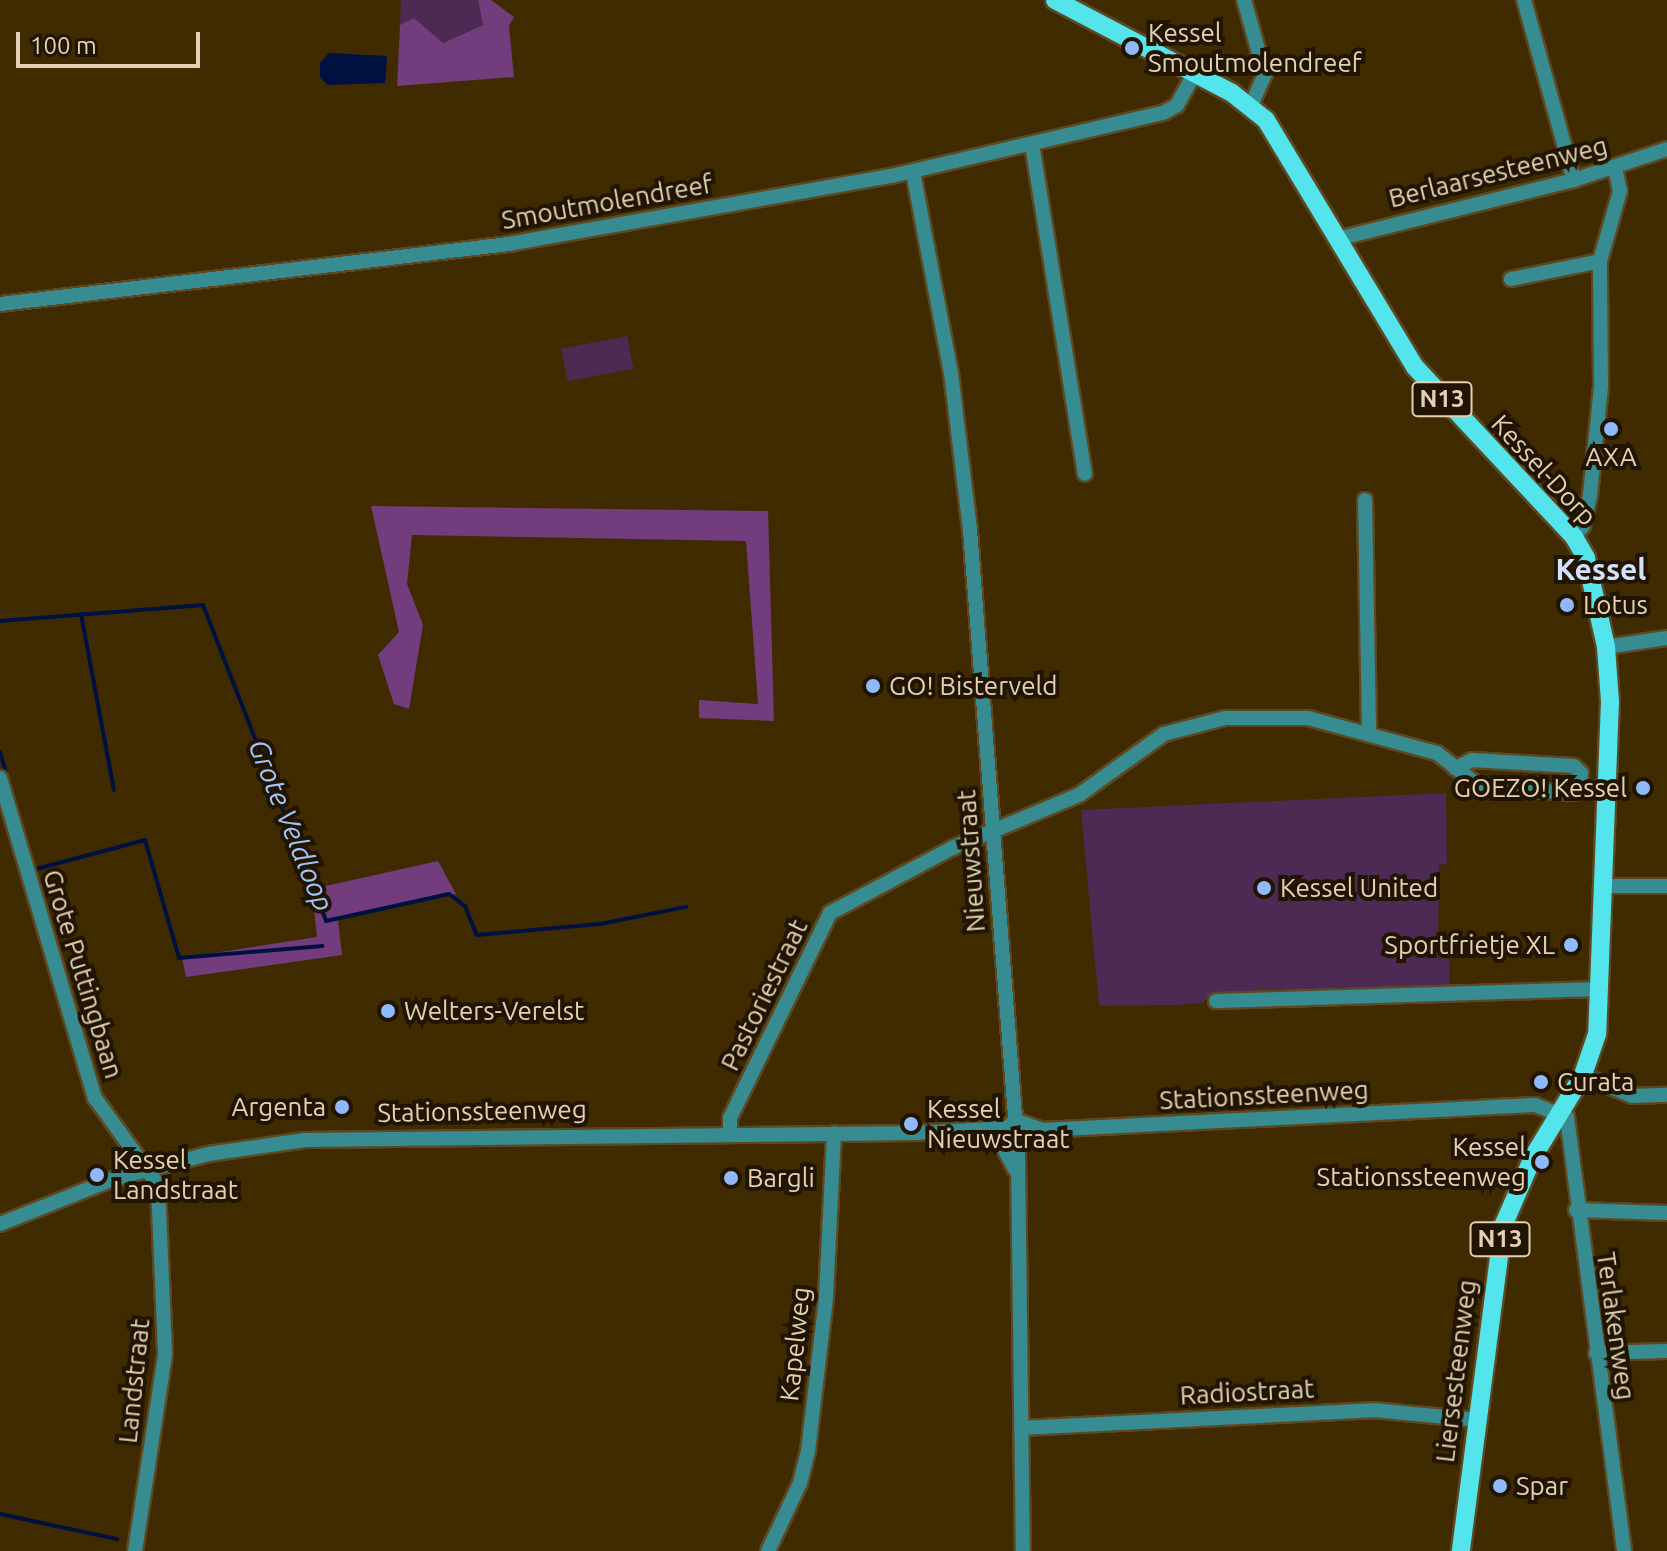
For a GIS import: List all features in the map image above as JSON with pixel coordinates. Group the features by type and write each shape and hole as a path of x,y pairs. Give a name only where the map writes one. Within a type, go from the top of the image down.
{"main road":[{"name":"N13","path":"1055,0 1251,106"},
{"name":"Kessel-Dorp","path":"1251,106 1280,135 1415,367 1574,537 1586,558 1606,647 1608,789 1597,1034 1583,1075"},
{"name":"Liersesteenweg","path":"1461,1551 1503,1226 1559,1112 1583,1075"}],"street":[{"path":"1244,0 1265,74 1251,106"},
{"path":"1524,0 1574,180"},
{"name":"Smoutmolendreef","path":"0,304 288,274 534,240 913,172 1165,112 1177,105 1195,73"},
{"path":"1032,144 1085,474"},
{"name":"Berlaarsesteenweg","path":"1341,238 1574,180 1667,149"},
{"path":"1574,537 1583,526 1590,495 1600,395 1600,261 1620,191 1615,167"},
{"name":"Nieuwstraat","path":"913,172 960,431 992,830 1015,1120 1023,1551"},
{"path":"1511,279 1600,261"},
{"path":"1365,500 1369,733"},
{"path":"1606,647 1667,638"},
{"name":"Pastoriestraat","path":"730,1132 730,1118 830,913 992,830 1079,795 1158,737 1191,726 1260,716 1324,720 1437,753 1455,768"},
{"path":"1580,788 1581,773 1574,766 1472,760 1455,768 1479,786 1573,793 1580,788 1608,789"},
{"name":"Grote Puttingbaan","path":"0,778 95,1098 150,1169"},
{"path":"1604,886 1667,886"},
{"path":"1216,1001 1600,989"},
{"path":"1583,1075 1632,1096 1667,1095"},
{"name":"Stationssteenweg","path":"0,1224 150,1169 235,1149 344,1136 979,1131 1008,1128 1015,1120 1042,1130 1535,1105 1559,1112"},
{"name":"Terlakenweg","path":"1559,1112 1571,1125 1576,1210 1624,1551"},
{"path":"979,1131 1001,1143 1016,1172"},
{"name":"Kapelweg","path":"768,1551 800,1483 808,1451 826,1297 834,1133"},
{"name":"Landstraat","path":"135,1551 166,1325 158,1185 150,1169"},
{"path":"1576,1210 1667,1213"},
{"path":"1596,1353 1667,1351"},
{"name":"Radiostraat","path":"1021,1428 1373,1410 1476,1420"}],"shaded area":[{"path":"401,0 478,0 483,25 442,43 414,19 400,25"},
{"path":"478,0 491,0 514,17 509,26 514,77 397,86 400,25 414,18 443,43 483,25"},
{"path":"329,53 387,56 385,83 328,85 320,77 320,63"},
{"path":"627,336 633,368 568,381 561,349"},
{"path":"371,506 768,511 774,721 699,718 699,700 758,704 746,541 412,535 407,584 423,625 409,709 394,704 378,655 399,632"},
{"name":"Kessel United","path":"1446,793 1447,864 1439,865 1438,958 1449,959 1449,990 1208,997 1203,1003 1099,1006 1081,810"},
{"path":"438,861 456,894 338,920 342,955 186,977 182,958 317,937 312,889"}],"waterway":[{"name":"Grote Veldloop","path":"0,621 203,605 326,921 449,894 465,906 477,935 600,924 686,907"},
{"path":"81,614 114,790"},
{"path":"0,752 21,824"},
{"path":"36,869 145,840 179,958 322,946"},
{"path":"0,1514 117,1539"}],"place":[{"name":"Kessel Smoutmolendreef","path":"1132,48"},
{"name":"AXA","path":"1611,429"},
{"name":"Lotus","path":"1567,605"},
{"name":"GO! Bisterveld","path":"873,686"},
{"name":"GOEZO! Kessel","path":"1643,788"},
{"name":"Kessel United","path":"1264,888"},
{"name":"Sportfrietje XL","path":"1571,945"},
{"name":"Welters-Verelst","path":"388,1011"},
{"name":"Curata","path":"1541,1082"},
{"name":"Argenta","path":"342,1107"},
{"name":"Kessel Nieuwstraat","path":"911,1124"},
{"name":"Kessel Stationssteenweg","path":"1542,1162"},
{"name":"Kessel Landstraat","path":"97,1175"},
{"name":"Bargli","path":"731,1178"},
{"name":"Spar","path":"1500,1486"}],"district":[{"name":"Kessel","path":"1601,569"}]}
